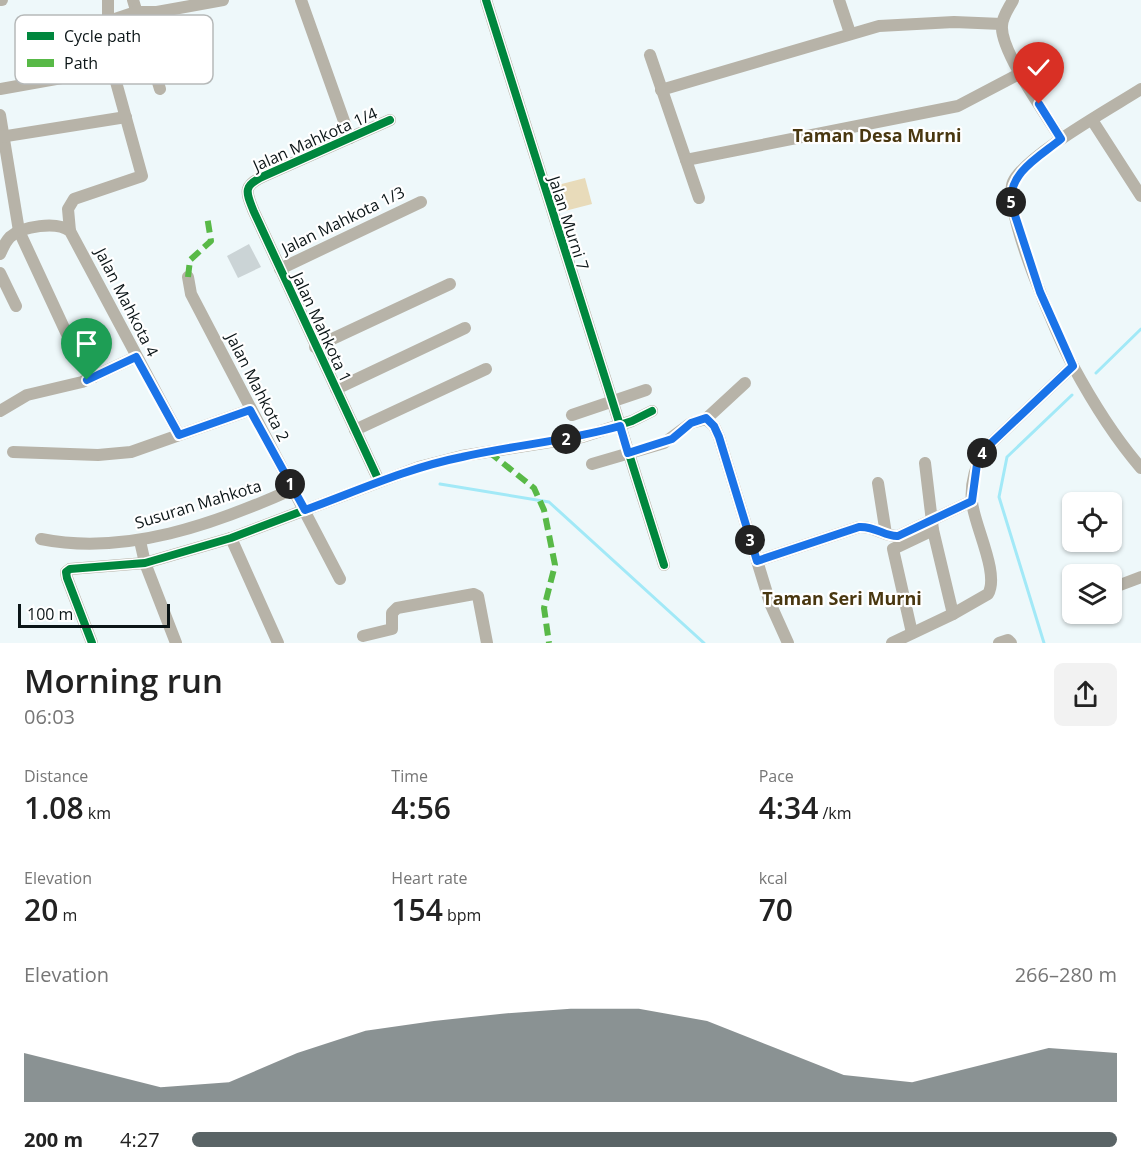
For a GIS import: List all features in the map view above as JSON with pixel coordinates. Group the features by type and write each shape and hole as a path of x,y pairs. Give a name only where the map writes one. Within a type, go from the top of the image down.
{"street":[{"path":"107,15 108,0"},
{"path":"118,15 134,6 157,12 223,0"},
{"path":"301,0 350,138"},
{"name":"Jalan Murni 7","path":"486,0 664,565"},
{"path":"839,0 850,33"},
{"path":"1013,0 1002,24 1005,40 1021,74 1061,139"},
{"path":"661,90 879,26 901,23 1002,24"},
{"path":"650,55 699,198"},
{"path":"686,160 947,109 968,102 1021,74"},
{"path":"0,89 28,84"},
{"path":"70,231 68,209 74,199 142,177 116,84"},
{"path":"158,84 160,89"},
{"path":"1141,89 1061,139 1023,170 1010,190 1016,223 1040,292 1076,371 1141,468"},
{"path":"0,116 20,231 77,356 94,377"},
{"path":"2,137 126,117"},
{"name":"Jalan Mahkota 1/4","path":"251,182 390,120"},
{"path":"1092,120 1141,196"},
{"name":"Jalan Mahkota 1","path":"251,182 248,197 315,347 380,481"},
{"name":"Jalan Mahkota 1/3","path":"280,269 421,202"},
{"path":"0,254 11,237 20,231 60,225 70,231"},
{"name":"Jalan Mahkota 4","path":"70,231 179,435"},
{"path":"0,273 16,306"},
{"name":"Jalan Mahkota 2","path":"188,277 191,294 340,579"},
{"path":"315,347 450,284"},
{"path":"336,389 465,328"},
{"path":"0,411 27,395 94,377 136,357"},
{"path":"355,430 486,369"},
{"path":"892,643 910,637 988,594 991,575 972,501 977,464 986,448 1076,371"},
{"path":"592,464 672,439 691,423 706,418 745,383"},
{"path":"572,415 646,390"},
{"path":"13,452 114,455 131,452 250,410"},
{"path":"92,643 73,598 66,572 70,569 145,563 231,538 380,481 462,456 582,437 620,426 652,411"},
{"path":"706,418 714,426 719,437 770,603 788,643"},
{"path":"925,463 933,525 953,614"},
{"path":"878,483 886,534"},
{"name":"Susuran Mahkota","path":"41,539 74,544 140,541 222,517 293,489"},
{"path":"910,637 893,549 972,501"},
{"path":"757,561 859,527 875,528 886,534 898,536 933,525"},
{"path":"231,538 278,643"},
{"path":"140,541 145,563 176,643"},
{"path":"1122,584 1141,577"},
{"path":"363,636 392,629 392,613 397,608 474,594 478,596 487,643"},
{"path":"999,643 1006,640 1011,643"}],"shaded area":[{"path":"585,178 592,204 557,213 550,187"}],"building":[{"path":"249,244 261,267 238,278 227,256"}],"waterway":[{"path":"1096,373 1141,329"},
{"path":"1044,643 999,497 1007,457 1072,395"},
{"path":"440,484 549,502 704,643"}],"marked path":[{"path":"188,277 190,260 211,241 207,216"},
{"path":"489,452 534,488 544,510 555,565 544,608 549,643"}],"cycle path":[{"path":"486,0 664,565"},
{"path":"379,481 254,212 248,190 252,183 264,176 390,120"},
{"path":"92,643 67,578 66,572 70,569 145,563 231,538 419,467 462,456 582,437 632,421 652,411"}],"district":[{"name":"Taman Desa Murni","path":"877,136"},
{"name":"Taman Seri Murni","path":"842,599"}],"route":[{"path":"87,380 136,357 179,435 250,410 305,510 419,467 462,456 582,437 620,426 628,453 672,439 691,423 706,418 714,426 719,437 757,561 834,533 859,527 875,528 891,536 898,536 972,501 973,485 980,456 1028,406 1073,366 1040,292 1011,203 1010,190 1014,181 1023,170 1061,139 1039,104"}]}
